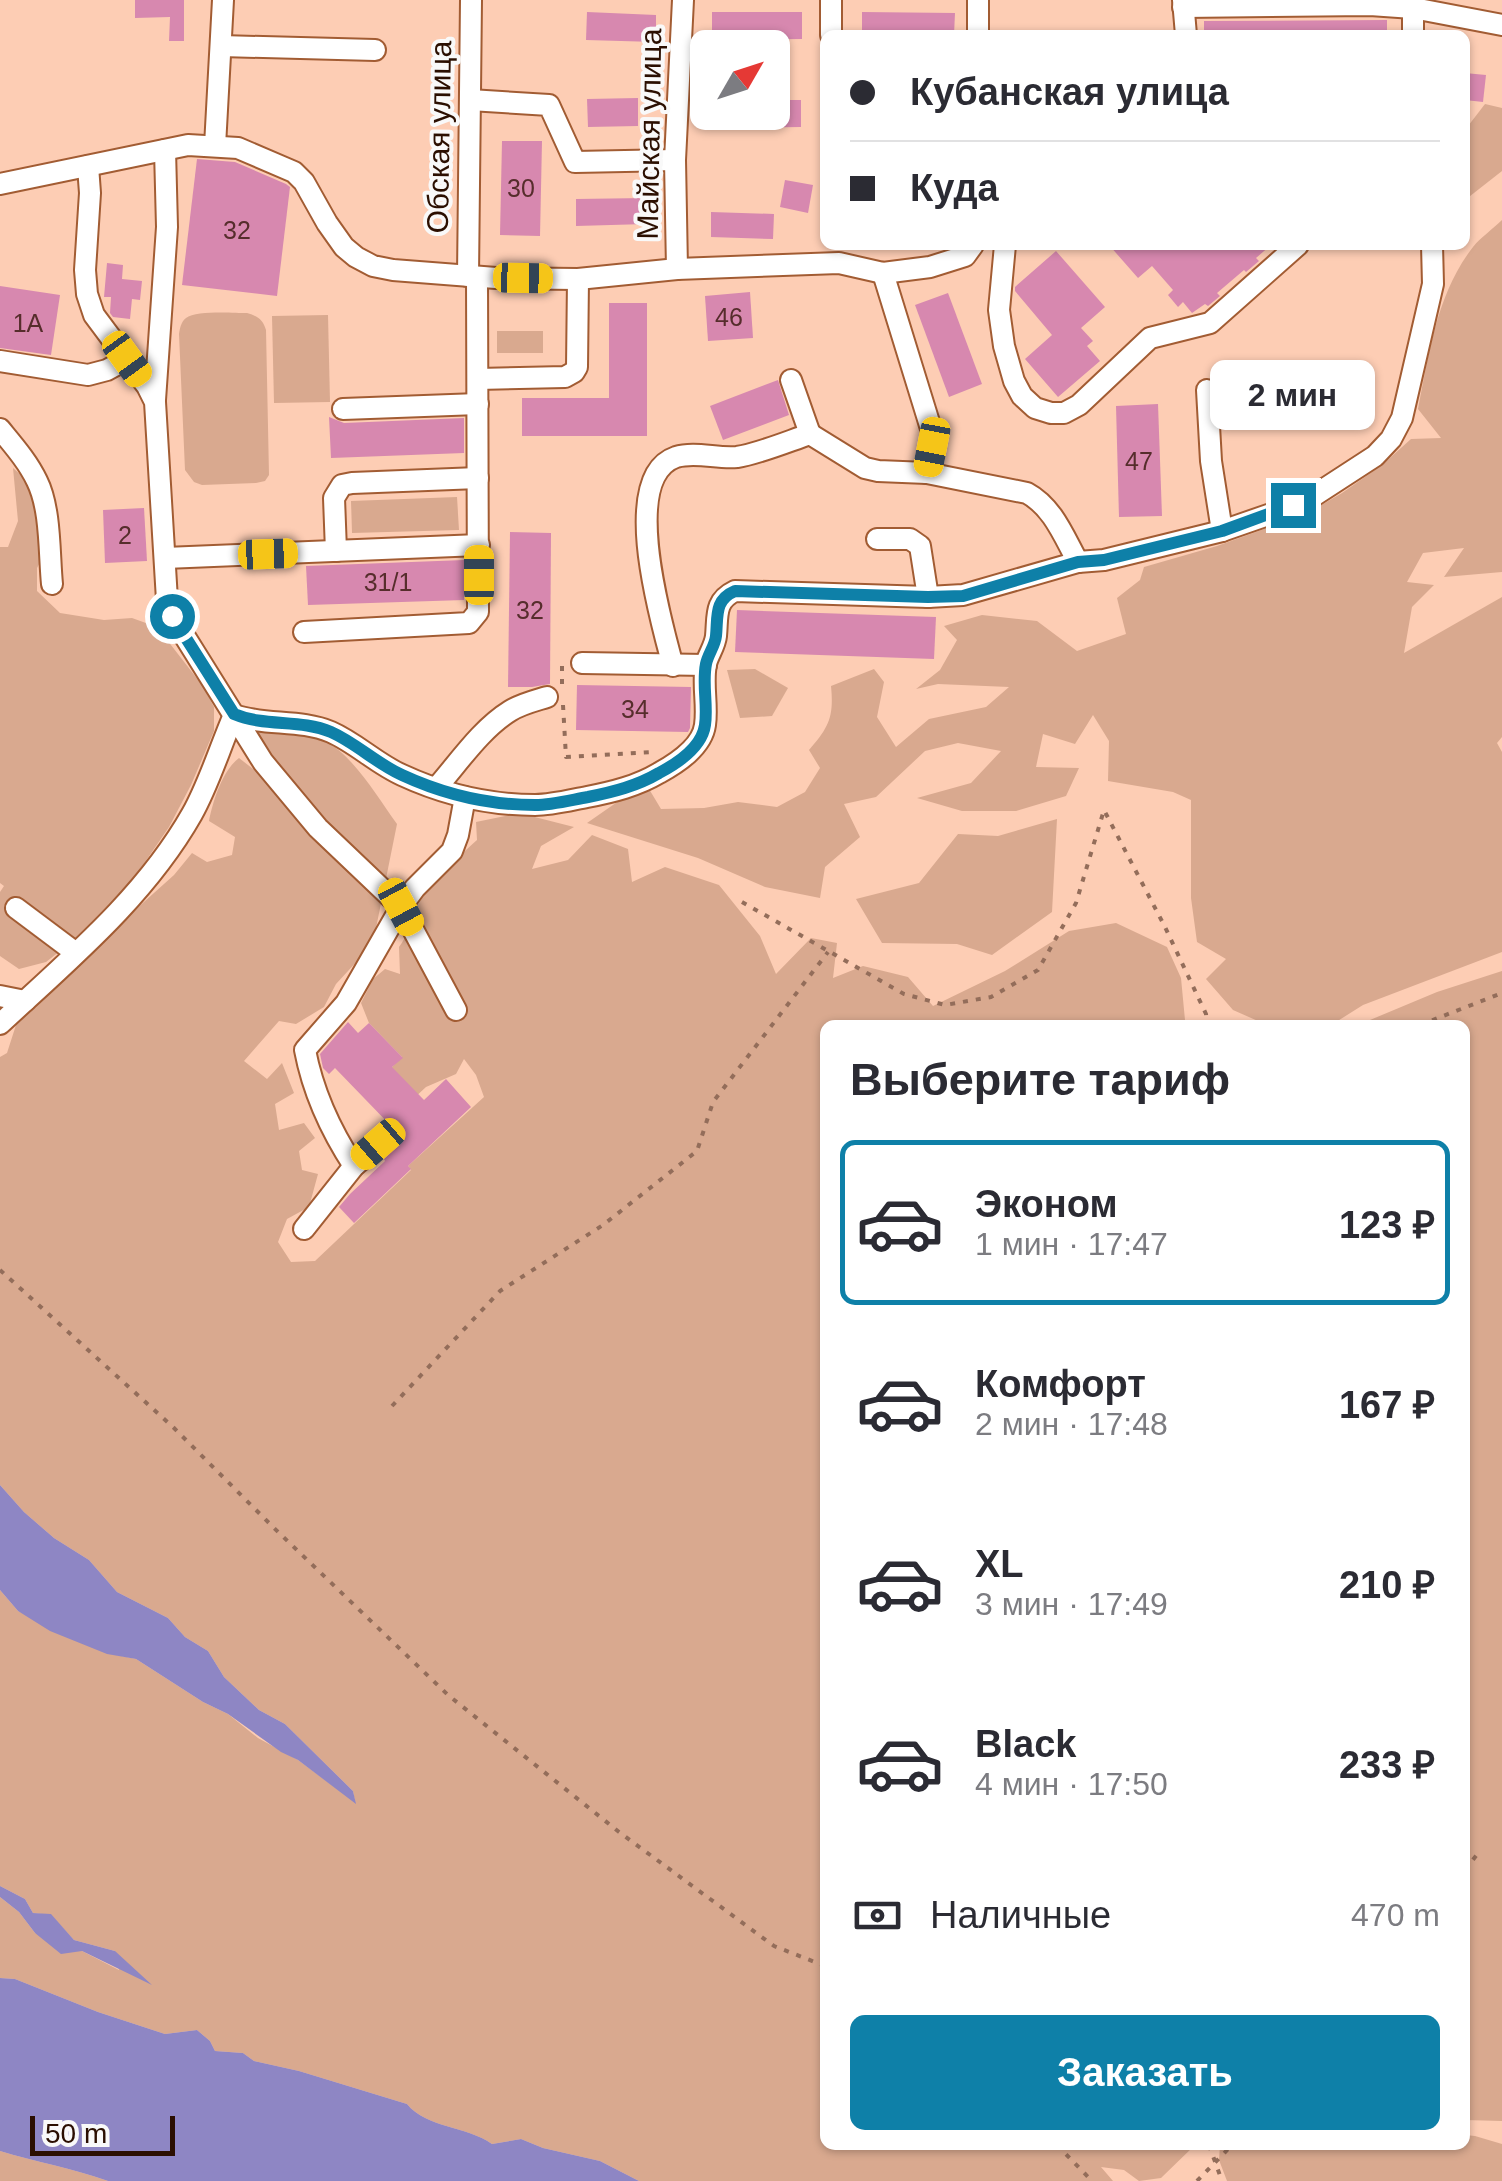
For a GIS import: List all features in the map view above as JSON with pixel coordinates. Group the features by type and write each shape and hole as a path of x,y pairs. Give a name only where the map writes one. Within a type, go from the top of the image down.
{"street":[{"path":"216,146 223,0"},
{"name":"Обская улица","path":"304,632 469,624 479,605 471,0"},
{"name":"Майская улица","path":"678,269 675,160 683,0"},
{"path":"831,0 831,30"},
{"path":"978,0 978,30"},
{"path":"1186,30 1183,3 1370,2 1502,25"},
{"path":"1413,8 1413,30"},
{"path":"221,46 375,50"},
{"path":"470,100 549,105 575,162 675,160"},
{"path":"0,184 198,144 238,148 294,172 327,223 356,257 373,266 394,270 472,276 578,279 838,254 883,273 930,267 965,256 969,250"},
{"path":"165,150 167,227 155,402 167,600 172,616 262,762 318,828 401,907 456,1010"},
{"path":"88,166 87,294 94,314 155,402"},
{"path":"1005,250 999,310 1014,380 1022,396 1035,408 1064,413 1078,405 1150,338 1210,323 1292,250"},
{"path":"234,714 251,721 308,725 332,733 382,766 465,797 538,806 616,791 647,780 700,741 705,728 706,665 716,638 719,605 726,595 735,591 963,596 1078,562 1104,560 1222,531 1315,496 1375,456 1391,440 1402,418 1434,284 1432,250"},
{"path":"883,273 932,432 927,472"},
{"path":"478,379 565,377 574,372 578,279"},
{"path":"0,362 88,375 127,359"},
{"path":"791,380 810,434 865,468 927,472 1027,493 1050,512 1078,562"},
{"path":"1207,390 1211,461 1222,531"},
{"path":"342,409 478,404"},
{"path":"0,429 25,460 44,500 52,584"},
{"path":"672,666 653,590 646,521 649,492 659,470 674,458 737,457 810,434"},
{"path":"336,551 334,498 342,485 478,478"},
{"path":"877,539 910,539 920,546 928,597"},
{"path":"164,558 479,545"},
{"path":"582,663 706,665"},
{"path":"437,788 507,713 558,694"},
{"path":"0,1024 157,869 194,812 234,714"},
{"path":"354,1166 333,1134 309,1072 306,1050 346,1003 401,907 452,851 465,797"},
{"path":"16,908 76,952"},
{"path":"0,996 25,1001"},
{"path":"304,1228 354,1166 378,1144"}],"path":[{"path":"582,663 561,666 558,694 566,757 655,752"},
{"path":"742,902 904,994 945,1005 991,997 1038,970 1076,903 1104,810 1165,928 1207,1020"},
{"path":"392,1406 500,1291 603,1225 697,1151 713,1102 828,952"},
{"path":"1433,1020 1502,993"},
{"path":"0,1270 174,1428 448,1695 619,1832 774,1946 820,1964"},
{"path":"1470,1864 1479,1852"},
{"path":"1062,2150 1092,2181"},
{"path":"1211,2150 1222,2181"},
{"path":"1197,2181 1228,2150"}],"shaded area":[{"path":"1485,104 1502,108 1502,171 1470,196 1470,124"},
{"path":"1502,220 1502,572 1444,577 1464,548 1423,553 1407,582 1434,585 1412,607 1404,653 1502,597 1502,737 1497,743 1502,752 1502,952 1363,1005 1339,1020 1256,1020 1233,1010 1206,979 1226,959 1197,942 1191,898 1191,800 1173,792 1108,781 1109,741 1093,715 1075,744 1043,734 1036,767 1079,768 1066,796 1016,811 962,811 917,798 971,783 1001,751 958,743 925,751 876,797 844,804 860,837 825,867 820,898 765,887 698,858 587,823 623,798 649,789 661,809 738,802 777,807 805,792 820,768 809,750 829,721 831,686 874,669 884,682 877,717 896,747 929,719 986,707 1009,687 938,684 916,689 940,670 957,640 944,626 982,615 1037,621 1077,651 1126,634 1117,598 1140,580 1144,567 1306,514 1382,465 1411,439 1441,438 1418,409 1436,324 1451,284 1476,243"},
{"path":"247,313 259,318 266,330 269,475 265,481 256,483 202,485 194,482 185,470 180,327 186,318 198,314"},
{"path":"328,315 330,402 274,403 272,316"},
{"path":"497,331 543,331 543,353 497,353"},
{"path":"13,468 30,483 46,551 37,568 37,591 60,613 104,620 132,618 157,627 214,707 214,731 191,785 169,827 132,881 83,933 46,962 19,969 0,956 0,892 4,886 0,883 0,547 8,547 18,521"},
{"path":"457,497 459,530 352,533 351,501"},
{"path":"755,669 788,688 772,716 740,718 727,670"},
{"path":"264,729 325,741 365,778 397,824 374,938 336,984 324,1007 296,1024 279,1021 244,1061 267,1079 282,1063 294,1093 275,1104 279,1130 304,1123 315,1138 299,1151 302,1170 318,1174 309,1207 287,1219 278,1242 291,1262 315,1261 411,1170 408,1166 484,1097 476,1075 464,1059 456,1074 426,1087 399,1112 392,1067 402,1057 369,1023 361,1003 373,979 385,969 400,974 399,947 420,901 477,840 476,822 519,813 574,827 541,846 532,869 568,860 592,835 628,849 632,882 665,867 719,885 760,936 776,974 811,938 837,943 833,978 863,966 908,977 933,1006 1005,971 1069,931 1116,923 1167,947 1181,978 1185,1020 820,1020 820,2150 1190,2150 1161,2178 1139,2181 1124,2170 1101,2167 1113,2181 639,2181 600,2161 521,2139 492,2144 425,2118 407,2104 254,2061 243,2053 215,2051 197,2030 165,2034 15,1979 0,1978 0,1897 19,1912 35,1933 119,1970 115,1951 74,1940 51,1915 33,1913 25,1899 0,1886 0,1590 18,1611 107,1653 136,1659 228,1714 355,1802 353,1791 285,1724 259,1710 224,1677 208,1651 185,1637 168,1618 117,1592 89,1560 54,1538 0,1485 0,1057 7,1053 16,1025 174,875 192,853 207,862 232,855 235,837 209,821 223,778 239,758 262,776 268,762 251,737"},
{"path":"1057,819 1052,912 992,955 957,944 882,943 856,899 919,883 958,834 998,836"},
{"path":"1502,971 1502,2121 1470,2120 1470,1020 1370,1020"},
{"path":"0,1485 54,1538 89,1560 117,1592 168,1618 185,1637 208,1651 224,1677 259,1710 285,1724 353,1791 356,1804 298,1760 136,1659 107,1654 50,1631 18,1611 0,1590"},
{"path":"0,1886 25,1899 33,1913 51,1914 74,1940 115,1951 152,1985 82,1951 61,1954 0,1897"},
{"path":"0,1978 15,1979 165,2034 197,2030 215,2051 243,2053 254,2061 407,2104 425,2118 492,2144 521,2139 600,2161 639,2181 108,2181 0,2151"},
{"path":"1470,2136 1502,2144 1502,2181 1227,2181 1220,2150 1470,2150"},
{"path":"0,2151 81,2172 108,2181 0,2181"}],"building":[{"path":"135,0 184,0 184,41 169,41 170,17 135,18"},
{"path":"587,12 656,15 656,42 586,40"},
{"path":"712,12 802,12 802,39 790,39 790,30 712,30"},
{"path":"862,12 955,13 954,30 862,30"},
{"path":"1387,20 1387,30 1204,30 1204,21"},
{"path":"1470,73 1486,75 1483,102 1470,101"},
{"path":"638,98 638,126 588,127 587,99"},
{"path":"790,100 801,100 801,127 790,127"},
{"path":"502,141 542,141 540,236 500,235"},
{"path":"197,159 235,162 290,187 277,296 182,285"},
{"path":"785,180 813,185 808,213 780,207"},
{"path":"646,198 646,224 576,226 576,199"},
{"path":"711,212 774,214 773,239 711,237"},
{"path":"1113,250 1265,250 1256,258 1259,261 1217,293 1220,296 1192,313 1183,302 1178,307 1168,295 1173,290 1152,266 1138,278"},
{"path":"1056,251 1105,307 1081,328 1093,341 1087,346 1100,361 1058,397 1025,359 1052,335 1015,291"},
{"path":"107,263 123,265 122,279 142,281 140,300 132,299 130,319 110,313 111,297 104,297"},
{"path":"0,286 60,295 51,355 0,348"},
{"path":"750,292 753,338 708,341 705,296"},
{"path":"948,293 982,384 949,397 915,305"},
{"path":"609,303 647,303 647,436 522,436 522,398 609,398"},
{"path":"778,380 789,415 723,440 710,406"},
{"path":"1158,404 1162,516 1119,517 1116,406"},
{"path":"329,417 344,423 464,418 464,453 331,458"},
{"path":"144,508 147,561 105,563 103,510"},
{"path":"510,532 551,533 550,684 508,687"},
{"path":"464,560 464,600 308,605 306,566"},
{"path":"737,610 936,617 934,659 735,652"},
{"path":"577,685 691,687 690,728 688,732 576,730"},
{"path":"348,1022 358,1033 369,1023 403,1058 392,1067 424,1100 446,1079 471,1107 354,1223 339,1207 385,1161 393,1144 387,1134 393,1128 335,1068 329,1074 323,1068 320,1054"}],"route":[{"path":"172,616 234,714 251,721 308,725 332,733 382,766 465,797 538,806 616,791 647,780 700,741 705,728 706,665 716,638 719,605 735,591 963,596 1078,562 1104,560 1222,531 1293,505"}]}
